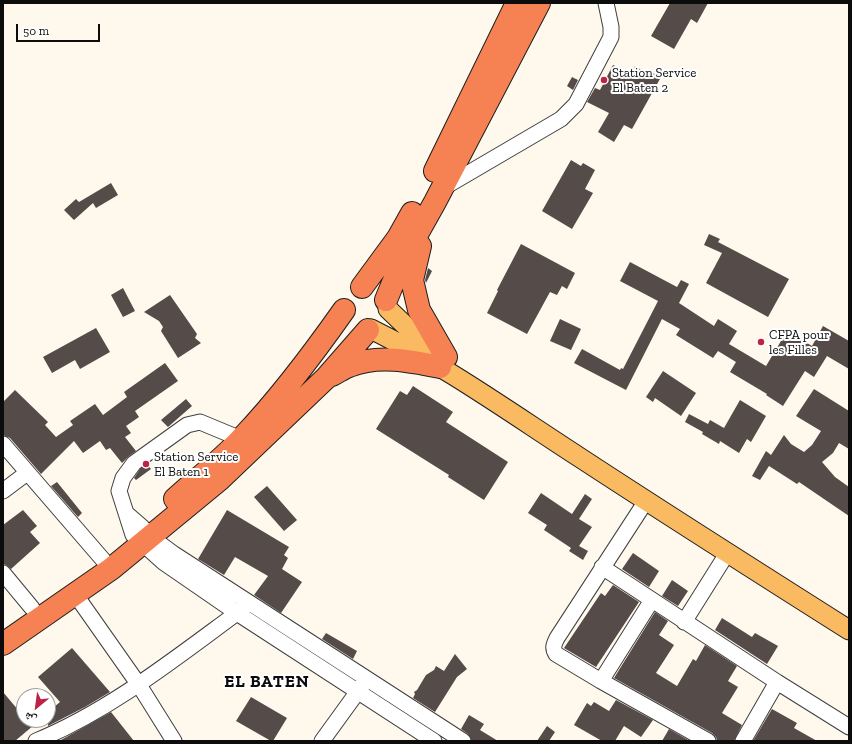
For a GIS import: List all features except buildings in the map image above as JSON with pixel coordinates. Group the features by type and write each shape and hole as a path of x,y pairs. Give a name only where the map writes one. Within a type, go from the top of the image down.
{"highway":[{"path":"362,287 398,238 428,185 517,3"},
{"path":"139,531 220,480 326,378 370,329 382,323 386,316 387,305 402,261 439,196 539,3"},
{"path":"326,378 349,365 368,361 393,359 443,362 419,310 412,280 418,251 439,196"},
{"path":"3,644 75,594 139,531 242,439 315,351 344,310 348,295 354,290 362,287 372,287 381,292 387,305"},
{"path":"344,310 350,323 355,327 370,329"},
{"path":"3,627 107,563"}],"main road":[{"path":"387,305 443,362 646,501 705,531 728,552 849,630"},
{"path":"370,329 404,346 443,362 705,531 849,617"}],"street":[{"path":"439,196 562,119 576,104 610,37 611,27 606,3"},
{"path":"242,439 200,422 187,425 134,463 128,470 119,491 139,531 163,562 237,613 434,741"},
{"path":"3,444 107,563"},
{"path":"3,490 27,473"},
{"path":"646,501 557,638 553,650 556,654 601,681 708,741"},
{"path":"139,531 367,679 442,735 463,741"},
{"path":"684,622 728,552"},
{"path":"602,567 684,622 849,727"},
{"path":"3,573 32,608"},
{"path":"75,594 139,684 174,741"},
{"path":"601,681 652,600"},
{"path":"36,741 63,736 139,684 237,613 248,601"},
{"path":"322,741 367,679"},
{"path":"743,741 777,682"}],"place":[{"name":"Station Service El Baten 2","path":"604,80"},
{"name":"CFPA pour les Filles","path":"761,342"},
{"name":"Station Service El Baten 1","path":"146,464"}],"district":[{"name":"EL BATEN","path":"267,682"}]}
